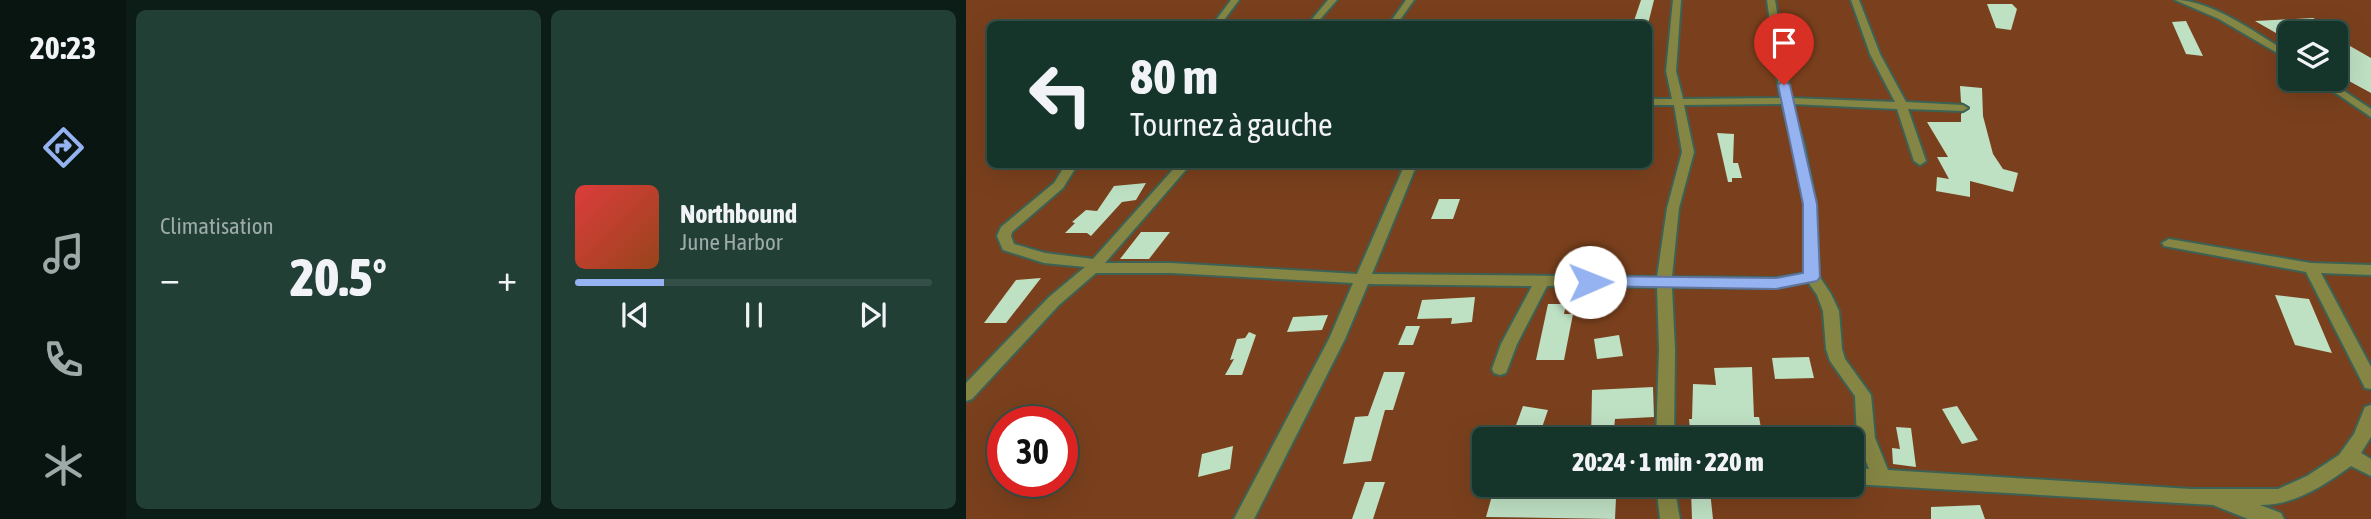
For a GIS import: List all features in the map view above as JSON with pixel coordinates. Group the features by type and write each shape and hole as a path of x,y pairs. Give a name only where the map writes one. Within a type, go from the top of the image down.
{"street":[{"path":"1219,21 1235,0"},
{"path":"1315,21 1333,0"},
{"path":"1395,21 1410,0"},
{"path":"1665,427 1667,350 1664,281 1673,208 1688,152 1671,71 1678,0"},
{"path":"1771,0 1786,101 1810,204 1812,277 1824,294 1831,311 1834,349 1838,360 1863,395 1866,438 1882,478"},
{"path":"1855,0 1875,54 1900,104 1920,161"},
{"path":"2179,0 2222,17 2278,50"},
{"path":"2337,91 2371,114"},
{"path":"1652,102 1786,101 1962,107"},
{"path":"1070,168 1059,185 1006,230 1004,242 1008,247 1044,258 1089,262 1093,268"},
{"path":"966,394 1054,301 1093,268 1181,168"},
{"path":"1244,519 1336,339 1410,168"},
{"path":"2169,243 2311,268 2371,270"},
{"path":"1093,268 1171,268 1362,279 1541,283 1776,283 1812,277"},
{"path":"2311,268 2371,383"},
{"path":"1500,369 1509,344 1541,283"},
{"path":"1864,477 2209,497 2279,497 2314,482 2345,460 2362,436 2371,412"},
{"path":"2349,454 2371,468"},
{"path":"1667,497 1670,519"},
{"path":"2209,497 2274,519"}],"shaded area":[{"path":"966,0 2371,0 2371,519 966,519"}],"building":[{"path":"1641,0 1654,0 1649,21 1634,21"},
{"path":"1987,4 2012,4 2017,9 2011,30 1996,28"},
{"path":"2313,18 2319,21 2278,21 2276,33 2255,21"},
{"path":"2186,21 2203,56 2186,54 2172,22"},
{"path":"2348,45 2371,58 2371,93 2348,81"},
{"path":"1960,86 1982,88 1983,116 1993,154 2003,169 2018,173 2013,192 1970,181 1970,197 1936,191 1937,177 1949,179 1937,157 1948,157 1927,122 1961,122 1961,114 1970,107 1961,102"},
{"path":"1717,133 1734,134 1733,163 1738,163 1742,178 1732,178 1732,182 1728,182"},
{"path":"1146,183 1136,200 1122,202 1091,236 1087,233 1065,233 1075,223 1072,222 1086,210 1097,211 1114,186"},
{"path":"1439,199 1460,199 1453,219 1431,219"},
{"path":"1141,232 1170,232 1149,259 1120,259"},
{"path":"1041,278 1006,323 984,323 1016,280"},
{"path":"2275,295 2309,299 2332,353 2295,345"},
{"path":"1475,297 1472,322 1451,324 1452,318 1417,319 1422,300"},
{"path":"1548,304 1566,304 1564,314 1573,314 1564,360 1536,360"},
{"path":"1328,315 1322,330 1287,332 1293,317"},
{"path":"1406,326 1420,326 1413,345 1398,345"},
{"path":"1249,332 1256,335 1242,375 1225,375 1234,359 1230,360 1237,339 1245,338"},
{"path":"1619,335 1623,356 1597,359 1594,339"},
{"path":"1809,357 1814,378 1775,379 1772,358"},
{"path":"1752,367 1754,417 1759,417 1761,427 1690,427 1693,384 1716,385 1714,368"},
{"path":"1384,372 1405,372 1393,410 1385,410 1371,461 1343,464 1355,417 1368,416"},
{"path":"1653,387 1654,417 1615,419 1614,427 1591,427 1592,390"},
{"path":"1523,406 1548,410 1542,427 1515,427"},
{"path":"1957,406 1978,440 1962,444 1942,409"},
{"path":"1896,427 1911,428 1916,467 1893,464 1892,448 1900,449"},
{"path":"1233,446 1230,469 1198,477 1202,454"},
{"path":"1365,482 1385,482 1373,519 1352,519"},
{"path":"1492,497 1616,498 1615,519 1486,517"},
{"path":"1691,497 1711,497 1713,519 1692,519"},
{"path":"1980,505 1985,519 1931,519 1931,507"}],"route":[{"path":"1590,282 1776,283 1812,277 1810,204 1784,85"}]}
